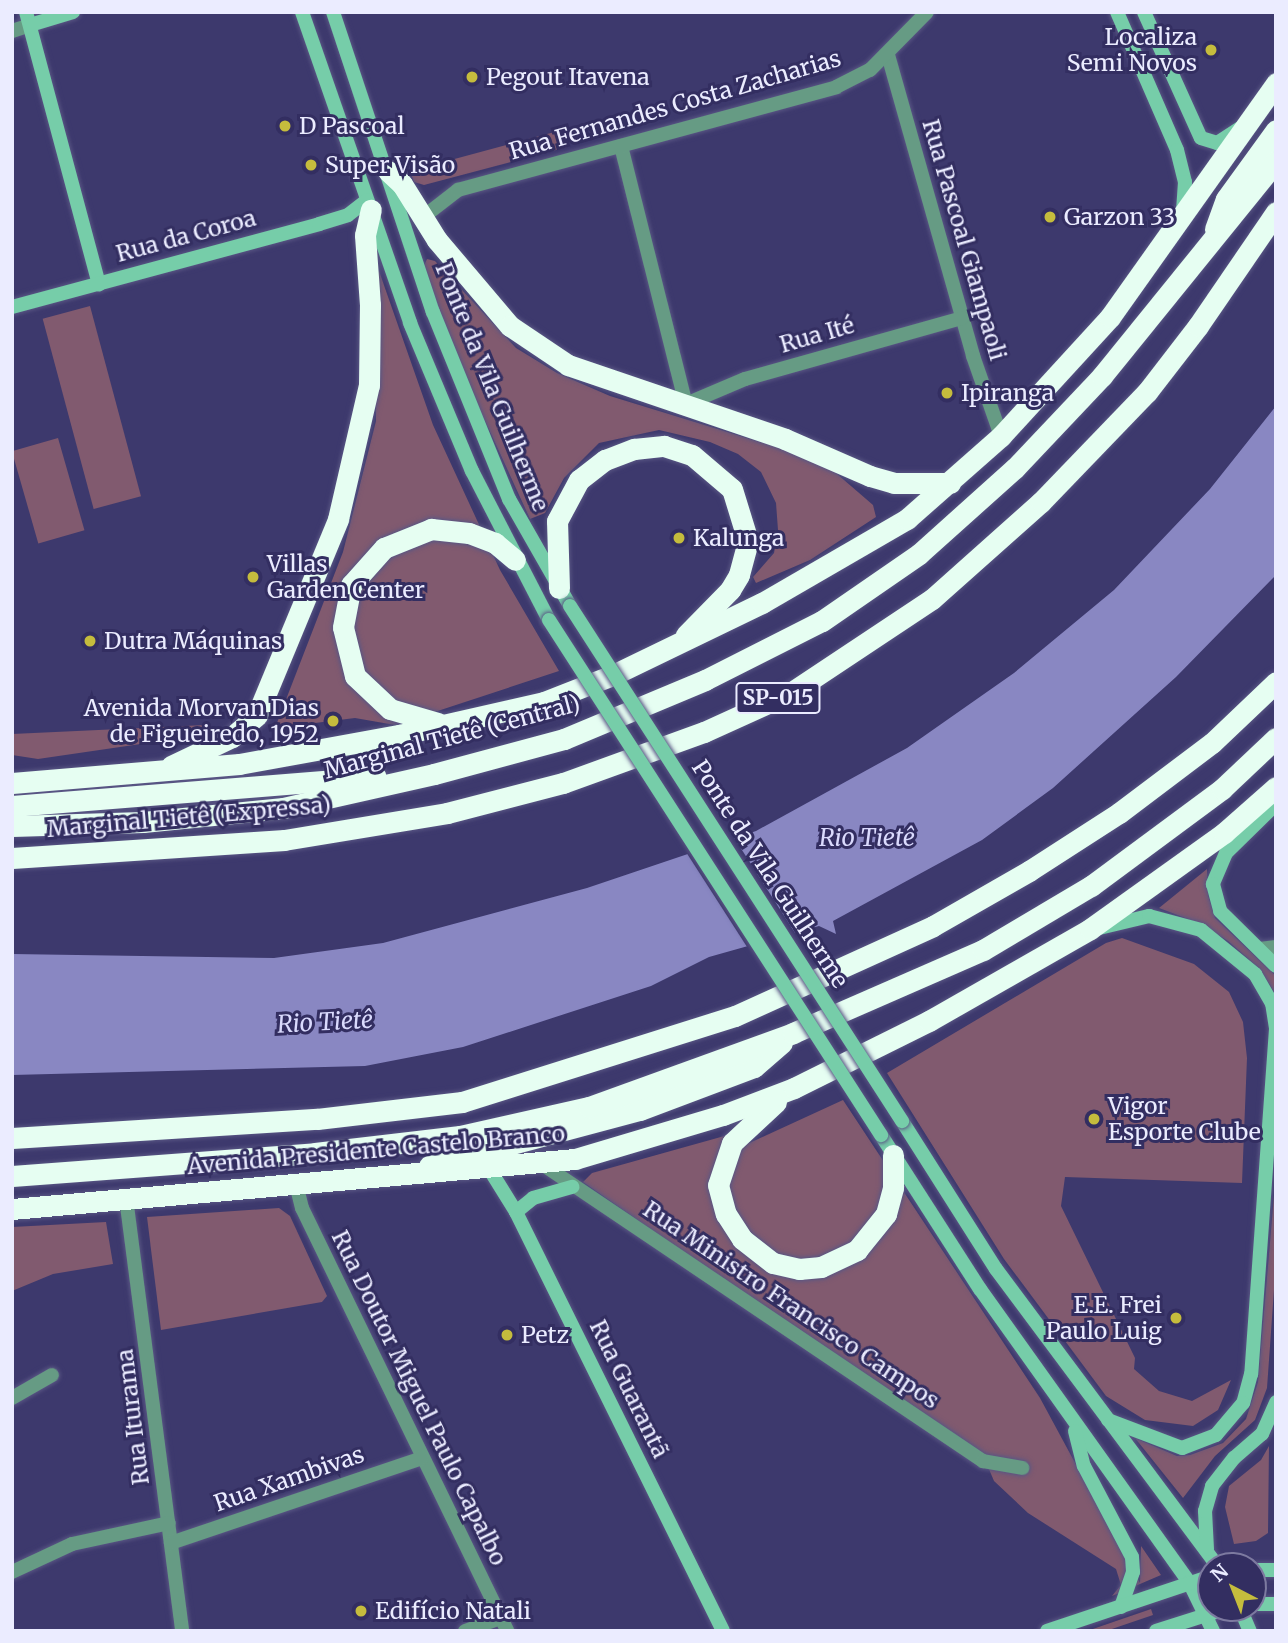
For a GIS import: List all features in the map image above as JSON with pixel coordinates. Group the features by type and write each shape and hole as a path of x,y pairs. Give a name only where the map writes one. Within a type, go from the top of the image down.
{"highway":[{"path":"17,780 239,764 444,725 544,702 675,646 850,554 907,519 950,483 1001,436 1082,352 1181,219 1271,90"},
{"path":"1209,247 1226,199 1276,130"},
{"name":"Marginal Tietê (Central)","path":"12,826 143,822 283,808 434,774 564,739 705,680 822,621 919,554 1015,468 1102,376 1209,247 1276,160"},
{"path":"388,171 402,184 422,218 510,326 531,343 568,365 837,458 870,475 894,483 950,483"},
{"path":"164,770 232,737 257,715 334,530 350,481 369,385 370,305 365,235 369,205"},
{"name":"Marginal Tietê (Expressa)","path":"12,858 284,840 447,813 563,783 704,732 792,692 932,599 988,555 1147,392 1276,212"},
{"path":"559,588 557,521 579,480 604,460 634,449 664,446 692,455 732,489 748,541 739,575 730,590 675,646"},
{"path":"444,725 390,709 355,676 343,628 351,585 384,548 431,529 469,533 495,543 515,560"},
{"path":"12,1138 317,1119 462,1102 734,1016 933,926 1029,871 1119,813 1212,743 1276,682"},
{"path":"12,1176 314,1153 460,1136 589,1107 793,1033 983,950 1091,886 1222,789 1276,738"},
{"path":"12,806 306,780 434,774"},
{"name":"Avenida Presidente Castelo Branco","path":"12,1209 542,1164 575,1160 683,1129 794,1088 929,1021 1090,929 1224,832 1276,787"},
{"path":"404,1175 443,1161 640,1110 754,1067 793,1033"},
{"path":"794,1088 745,1129 720,1168 718,1185 726,1214 756,1252 773,1263 799,1269 840,1261 857,1250 886,1214 893,1187 893,1155"}],"main road":[{"path":"74,12 28,19 99,284"},
{"name":"Ponte da Vila Guilherme","path":"302,12 369,205 458,440 515,560 549,620 893,1155 1073,1423 1189,1582 1197,1597"},
{"name":"Ponte da Vila Guilherme","path":"333,12 433,312 509,499 559,588 996,1269 1207,1550"},
{"path":"1117,12 1182,167 1181,219"},
{"path":"1144,12 1201,138 1217,143 1247,124"},
{"path":"1135,54 1158,44"},
{"name":"Rua da Coroa","path":"12,307 319,224 369,205"},
{"path":"1276,804 1226,853 1213,884 1220,911 1276,966"},
{"path":"1090,929 1142,917 1177,920 1206,933 1255,974 1268,995 1275,1018 1271,1158 1251,1374 1236,1414 1216,1435 1182,1448 1108,1420"},
{"name":"Rua Guarantã","path":"489,1170 516,1212 723,1631"},
{"path":"516,1212 533,1198 572,1187"},
{"path":"1207,1550 1205,1511 1212,1486 1234,1458 1262,1434 1276,1402"},
{"path":"1073,1423 1084,1466 1132,1557 1133,1572 1121,1607"},
{"path":"1047,1631 1197,1580"},
{"path":"1156,1631 1197,1617"}],"street":[{"name":"Rua Fernandes Costa Zacharias","path":"422,218 458,190 836,86 870,70 888,55 927,12"},
{"path":"12,31 28,19"},
{"name":"Rua Pascoal Giampaoli","path":"888,55 962,318 1001,436"},
{"path":"621,146 686,404"},
{"name":"Rua Ité","path":"686,404 745,379 962,318"},
{"path":"1260,949 1276,947"},
{"name":"Rua Ministro Francisco Campos","path":"542,1164 572,1187 983,1461 1022,1468"},
{"name":"Rua Doutor Miguel Paulo Capalbo","path":"296,1184 302,1208 504,1625"},
{"name":"Rua Iturama","path":"127,1198 182,1631"},
{"path":"12,1398 52,1375"},
{"name":"Rua Xambivas","path":"171,1543 422,1458"},
{"path":"12,1573 72,1544 169,1523"},
{"path":"465,1631 504,1625"}],"shaded area":[{"path":"562,130 567,147 424,185 414,182 410,171"},
{"path":"427,259 435,261 516,348 557,373 610,396 822,461 873,505 876,517 810,560 756,583 753,577 774,553 778,530 776,503 761,472 738,454 710,442 659,430 599,443 564,478 545,513 530,519 464,375 423,268"},
{"path":"379,271 433,425 500,570 559,671 395,725 355,718 275,728 343,552 376,421 374,276"},
{"path":"90,306 141,496 94,509 43,319"},
{"path":"58,438 84,530 38,544 12,451"},
{"path":"206,725 209,734 38,759 12,755 12,734"},
{"path":"1207,869 1208,895 1215,918 1275,975 1276,995 1260,969 1228,941 1201,924 1159,908"},
{"name":"Vigor Esporte Clube","path":"1122,938 1194,964 1229,992 1243,1022 1247,1058 1242,1183 1065,1177 1061,1206 1135,1358 1134,1369 1159,1391 1192,1401 1231,1380 1218,1410 1193,1426 1145,1420 1106,1396 1004,1259 887,1073 1106,943"},
{"path":"843,1100 1040,1398 1140,1583 1141,1546 1161,1575 1112,1596 1121,1585 1116,1569 1028,1513 994,1481 986,1462 583,1182 592,1173 728,1135 719,1149 745,1145"},
{"path":"1276,1172 1276,1262 1267,1388 1255,1420 1215,1456 1183,1498 1135,1438 1177,1456 1190,1455 1223,1443 1246,1419 1258,1382"},
{"path":"279,1208 290,1216 327,1296 322,1302 161,1330 147,1217"},
{"path":"106,1222 113,1264 53,1274 12,1291 12,1227"},
{"path":"1269,1446 1268,1533 1256,1541 1234,1544 1225,1507 1229,1486 1261,1460"},
{"path":"1151,1609 1153,1615 1106,1631 1087,1631"}],"water":[{"name":"Rio Tietê","path":"1276,406 1276,575 1176,677 1053,788 982,840 833,921 836,934 819,926 709,957 651,986 463,1047 365,1066 12,1075 12,954 274,958 383,943 587,888 756,831 907,748 1014,673 1114,590 1210,489"}],"pier":[{"path":"733,836 797,936 749,950 686,852"}],"place":[{"name":"Localiza Semi Novos","path":"1211,50"},
{"name":"Pegout Itavena","path":"472,77"},
{"name":"D Pascoal","path":"285,126"},
{"name":"Super Visão","path":"311,165"},
{"name":"Garzon 33","path":"1050,217"},
{"name":"Ipiranga","path":"947,393"},
{"name":"Kalunga","path":"679,538"},
{"name":"Villas Garden Center","path":"253,577"},
{"name":"Dutra Máquinas","path":"90,641"},
{"name":"Avenida Morvan Dias de Figueiredo, 1952","path":"333,721"},
{"name":"Vigor Esporte Clube","path":"1094,1119"},
{"name":"E.E. Frei Paulo Luig","path":"1176,1318"},
{"name":"Petz","path":"507,1335"},
{"name":"Edifício Natali","path":"361,1611"}]}
